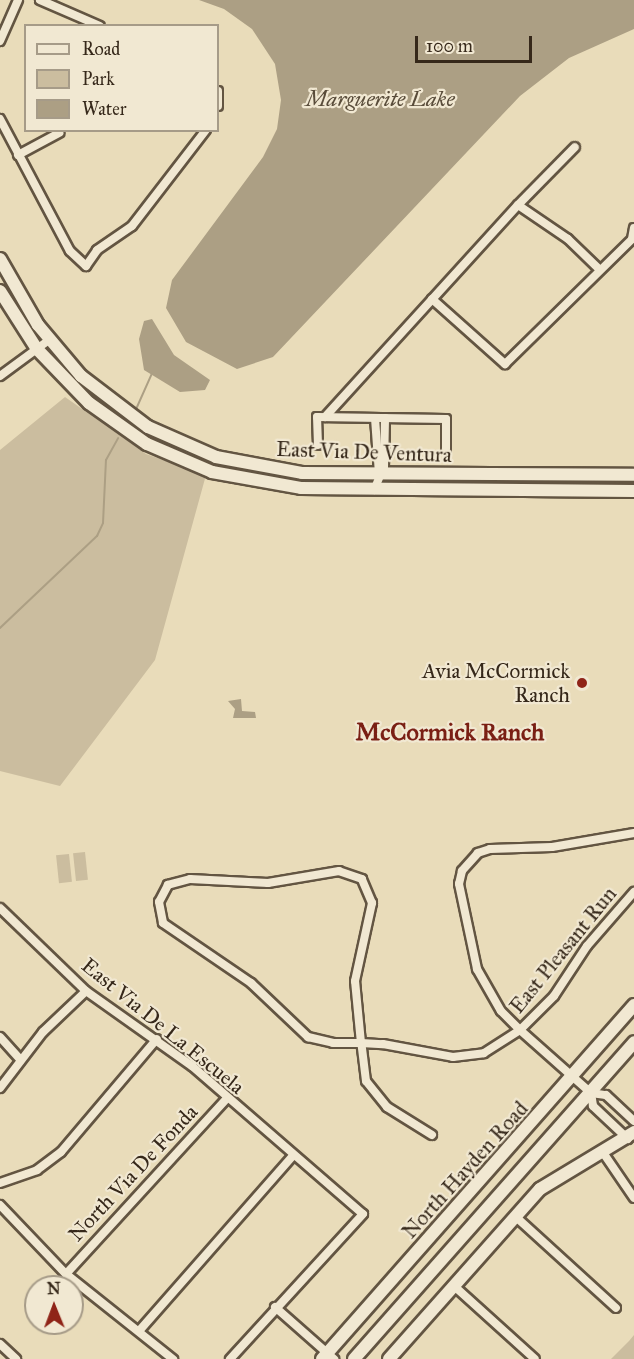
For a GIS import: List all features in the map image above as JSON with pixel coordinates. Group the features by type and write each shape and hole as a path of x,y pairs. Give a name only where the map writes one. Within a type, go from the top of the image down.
{"main road":[{"name":"East Via De Ventura","path":"0,259 49,340 113,404 199,451 276,471 634,476"},
{"name":"East Via De Ventura","path":"0,291 37,349 110,420 184,462 261,484 374,490 634,491"},
{"name":"North Hayden Road","path":"328,1357 574,1079 634,1005"},
{"name":"North Hayden Road","path":"354,1359 634,1042"},
{"path":"392,1358 453,1285 549,1181 603,1154 631,1136"}],"street":[{"path":"0,41 18,0"},
{"path":"40,0 94,24"},
{"path":"0,119 70,252 86,266 97,250 132,226 204,132"},
{"path":"18,155 59,133"},
{"path":"325,417 518,205 575,147"},
{"path":"518,205 568,239 599,269"},
{"path":"432,299 505,364 632,239 634,228"},
{"path":"0,376 49,340"},
{"path":"318,445 318,417 446,419 446,449"},
{"path":"375,417 379,474"},
{"path":"374,490 384,467 385,418"},
{"name":"East Pleasant Run","path":"634,832 552,847 490,849 478,853 462,871 461,899 477,969 501,1011 574,1079 591,1093 606,1095 634,1121"},
{"name":"East Pleasant Run","path":"432,1135 370,1091 361,1043 355,981 372,903 362,879 339,871 268,882 181,879 162,893 163,923 251,983 296,1029 321,1042 361,1043 460,1057 496,1048 520,1030 554,996 587,946 634,892"},
{"name":"East Via De La Escuela","path":"0,908 86,991 157,1039 363,1214 275,1307"},
{"path":"0,1088 21,1060 86,991"},
{"path":"0,1037 21,1060"},
{"path":"0,1183 37,1170 61,1152 157,1039"},
{"name":"East Pleasant Run","path":"591,1093 593,1106 631,1136"},
{"name":"North Via De Fonda","path":"66,1274 227,1098"},
{"path":"603,1154 634,1198"},
{"path":"139,1331 293,1156"},
{"path":"0,1204 66,1274 173,1359"},
{"path":"516,1217 616,1308"},
{"path":"453,1285 535,1359"},
{"path":"230,1359 275,1307 328,1357"},
{"path":"0,1344 16,1359"}],"green space":[{"path":"65,397 146,454 206,475 155,660 60,786 0,771 0,450"},
{"path":"85,852 88,880 76,881 73,853"},
{"path":"69,854 72,882 59,883 56,855"},
{"path":"634,1335 634,1359 611,1359 629,1341"}],"water":[{"name":"Marguerite Lake","path":"199,0 634,0 634,29 569,58 520,96 273,357 237,369 186,342 166,308 172,280 263,157 277,129 281,100 275,64 252,29 224,9"},
{"path":"152,319 174,355 210,380 205,390 180,392 144,370 139,339 144,321"},
{"path":"241,699 242,711 255,712 256,718 233,718 235,709 228,701"}],"waterway":[{"path":"137,407 152,374"},
{"path":"0,628 97,536 103,523 106,460 118,438"}],"place":[{"name":"Avia McCormick Ranch","path":"582,683"}],"district":[{"name":"McCormick Ranch","path":"450,733"}]}
